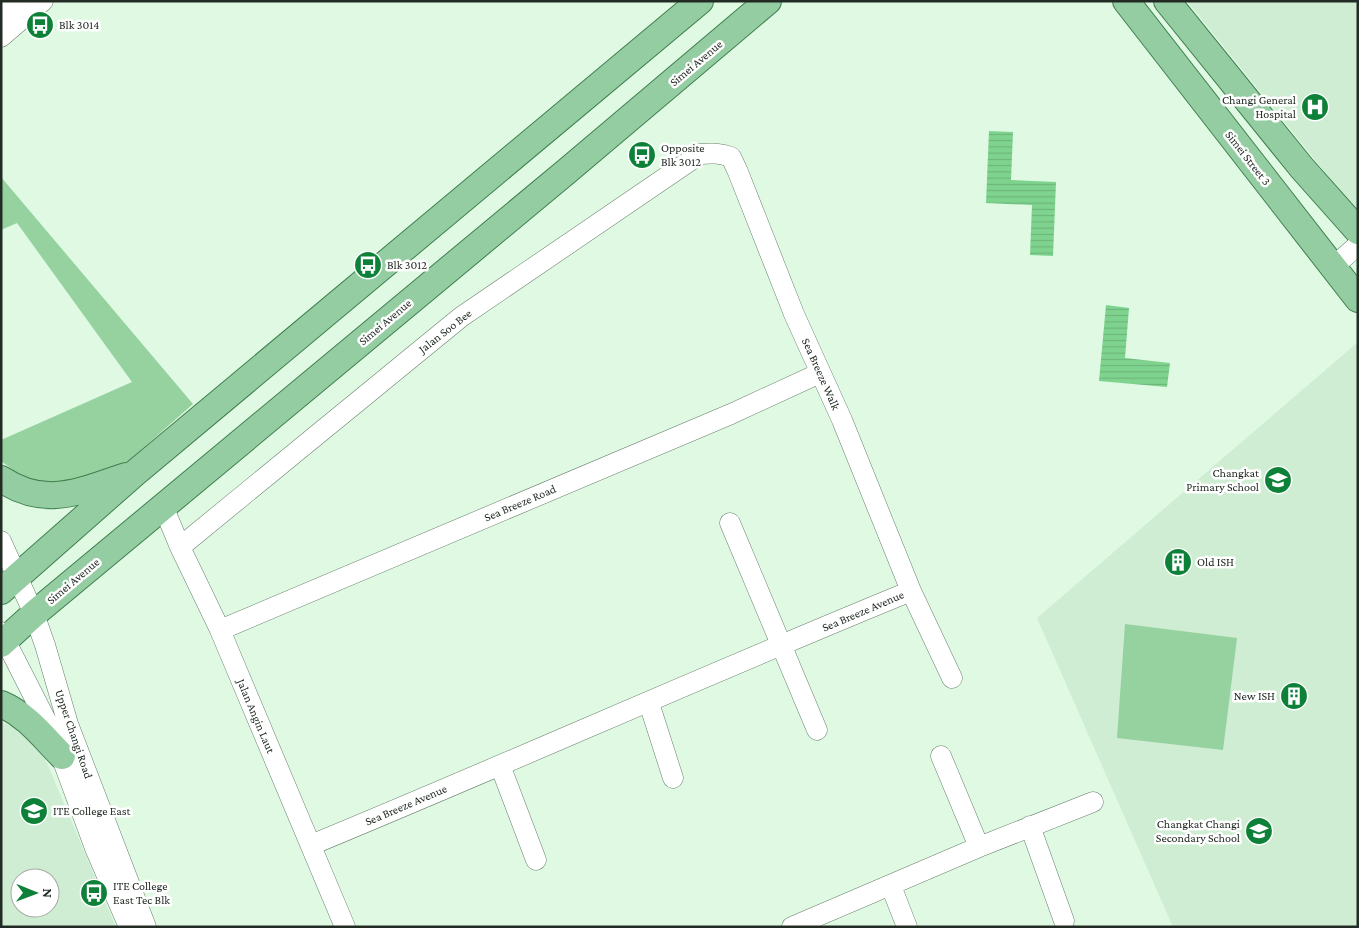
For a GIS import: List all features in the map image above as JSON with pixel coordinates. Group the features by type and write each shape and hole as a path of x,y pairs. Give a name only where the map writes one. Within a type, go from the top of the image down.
{"main road":[{"path":"9,584 135,473 700,1"},
{"name":"Simei Avenue","path":"3,639 559,178 768,1"},
{"name":"Simei Street 3","path":"1126,1 1358,299"},
{"path":"1167,1 1302,168 1358,231"},
{"path":"1286,207 1301,192 1302,168"},
{"path":"1,479 21,490 38,495 70,494 135,473"},
{"path":"1,704 28,720 62,756"}],"street":[{"path":"1,13 16,1"},
{"path":"1,37 43,1"},
{"name":"Jalan Soo Bee","path":"180,548 461,317 700,154 713,152 731,157"},
{"name":"Sea Breeze Walk","path":"731,157 820,373 842,420 911,591"},
{"path":"1333,267 1358,245"},
{"name":"Sea Breeze Road","path":"220,630 731,414 820,373"},
{"name":"Jalan Angin Laut","path":"163,506 180,548 220,630 345,927"},
{"path":"730,523 817,730"},
{"name":"Upper Changi Road","path":"1,541 9,584 34,614 45,644 68,724 146,927"},
{"name":"Sea Breeze Avenue","path":"311,846 782,646 869,607 911,591 952,678"},
{"name":"Upper Changi Road","path":"3,639 53,734 86,825 129,927"},
{"path":"649,702 674,778"},
{"path":"941,756 979,847"},
{"path":"500,766 536,860"},
{"path":"792,927 979,847 1093,802"},
{"path":"1030,826 1064,921"},
{"path":"891,886 908,927"}],"shaded area":[{"name":"Changi General Hospital","path":"1187,1 1358,1 1358,213"},
{"path":"989,131 1013,132 1011,180 1056,182 1053,256 1030,255 1032,205 986,203"},
{"path":"1,177 193,404 126,463 70,481 42,483 16,472 1,461 1,440 132,382 17,223 1,230"},
{"path":"1106,305 1129,308 1125,358 1170,363 1167,387 1099,381"},
{"name":"Changkat Primary School","path":"1358,342 1358,927 1173,927 1037,618"},
{"path":"1125,624 1237,638 1223,750 1117,738"},
{"name":"ITE College East","path":"1,722 13,727 39,744 116,927 1,927"}],"place":[{"name":"Blk 3014","path":"40,25"},
{"name":"Changi General Hospital","path":"1315,107"},
{"name":"Opposite Blk 3012","path":"642,155"},
{"name":"Blk 3012","path":"368,265"},
{"name":"Changkat Primary School","path":"1278,480"},
{"name":"Old ISH","path":"1178,562"},
{"name":"New ISH","path":"1294,696"},
{"name":"ITE College East","path":"34,811"},
{"name":"Changkat Changi Secondary School","path":"1259,831"},
{"name":"ITE College East Tec Blk","path":"94,893"}]}
